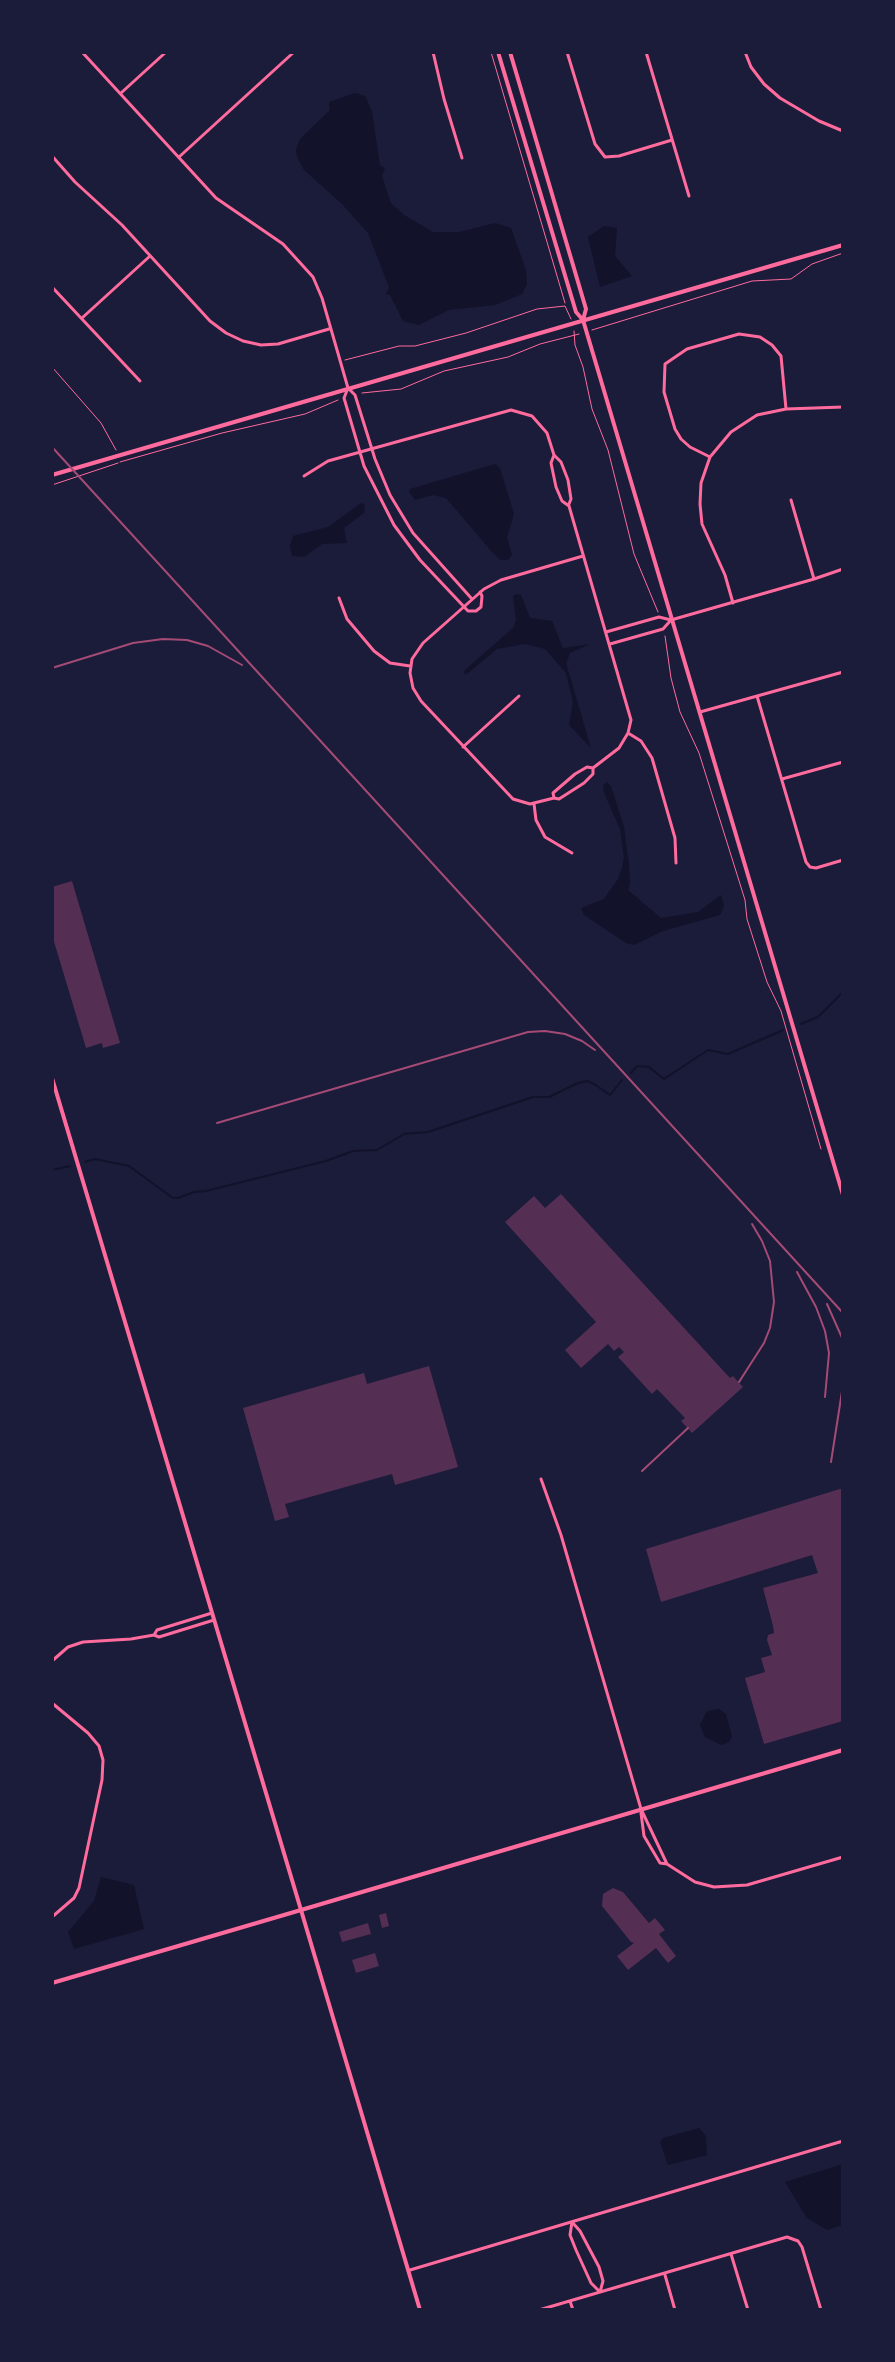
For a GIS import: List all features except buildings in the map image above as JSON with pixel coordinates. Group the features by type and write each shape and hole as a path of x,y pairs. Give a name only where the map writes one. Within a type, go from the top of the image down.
{"street":[{"path":"82,52 216,198 283,244 313,277 348,388 355,395 371,449 390,495 413,533 472,599"},
{"path":"120,93 166,52"},
{"path":"179,157 294,52"},
{"path":"440,52 433,53 462,158"},
{"path":"498,52 576,312 583,320 843,1195"},
{"path":"510,52 586,309 583,320"},
{"path":"567,52 595,144 605,157 619,156 672,140"},
{"path":"646,52 689,196"},
{"path":"745,52 751,67 780,98 843,131"},
{"path":"52,156 122,225 210,321 226,333 261,345 278,344 330,329"},
{"path":"52,475 843,245"},
{"path":"82,318 150,256"},
{"path":"52,287 140,381"},
{"path":"710,457 681,439 664,392 665,364 687,349 739,334 760,337 781,356 786,409"},
{"path":"348,388 344,398 360,452 380,501 404,539 468,611 476,611 482,603 480,592"},
{"path":"733,603 725,575 702,524 701,483 710,457 720,443 757,415 786,409 843,407"},
{"path":"304,476 328,461 511,410 537,420 547,433 554,455 561,462 568,480 569,506 630,714 628,733 619,748 593,768 587,767 575,774 553,793 554,798"},
{"path":"554,455 551,463 556,487 562,501 569,506"},
{"path":"380,501 390,495"},
{"path":"791,500 814,579"},
{"path":"404,539 413,533"},
{"path":"583,556 501,580 480,592 423,643 410,666 416,695 508,795 534,804 559,799 578,788 593,774 593,768"},
{"path":"427,567 435,559"},
{"path":"606,632 659,617 671,620 843,569"},
{"path":"339,598 347,619 374,651 390,663 410,666"},
{"path":"610,644 663,629 671,620"},
{"path":"698,713 843,672"},
{"path":"463,747 519,696"},
{"path":"757,696 806,862 810,867 843,860"},
{"path":"628,733 641,741 652,758 675,838 676,863"},
{"path":"782,779 843,762"},
{"path":"534,804 536,820 545,837 572,853"},
{"path":"52,1078 420,2310"},
{"path":"541,1479 561,1535 641,1809 667,1864"},
{"path":"52,1661 68,1647 83,1642 159,1637 213,1616"},
{"path":"52,1703 88,1733 99,1746 103,1760 102,1780 79,1888 74,1898 52,1917"},
{"path":"52,1983 843,1750"},
{"path":"641,1809 641,1825 660,1863 667,1864 695,1882 729,1888 747,1885 843,1857"},
{"path":"408,2271 843,2141"},
{"path":"572,2222 570,2235 591,2283 600,2292"},
{"path":"572,2222 599,2267 603,2281 600,2292"},
{"path":"539,2310 782,2238 793,2238 802,2247 821,2310"},
{"path":"731,2254 748,2310"},
{"path":"664,2274 675,2310"},
{"path":"570,2301 573,2310"}],"path":[{"path":"491,52 570,316"},
{"path":"593,330 752,281 791,279 812,264 843,253"},
{"path":"345,360 466,333 537,309 565,306"},
{"path":"573,329 588,396 608,450 634,554 658,613"},
{"path":"360,394 401,389 453,369 508,357 576,334"},
{"path":"52,367 101,423 116,451"},
{"path":"52,485 120,461 305,414 340,400"},
{"path":"665,634 671,678 680,712 699,753 745,900 747,919 767,982 781,1011 821,1149"}],"shaded area":[{"path":"355,93 365,96 372,111 380,165 385,168 382,176 391,203 404,215 433,232 459,232 495,223 511,228 526,270 527,284 522,294 495,305 449,310 419,325 403,321 390,295 386,294 389,287 368,233 342,204 304,170 297,157 300,139 330,110 329,102"},
{"path":"604,226 617,228 615,256 632,276 600,287 588,237"},
{"path":"495,464 500,468 514,514 507,537 512,555 508,560 500,560 493,553 446,498 433,495 415,500 409,492 410,489"},
{"path":"361,503 365,505 364,513 344,528 347,543 322,544 304,557 292,556 290,546 293,536 328,527"},
{"path":"521,595 530,618 552,621 563,648 590,644 570,653 566,663 591,748 569,725 573,702 566,673 545,649 525,644 497,649 464,674 514,627 513,596"},
{"path":"607,782 624,827 629,864 628,890 661,918 698,912 721,895 724,906 720,915 663,931 634,945 626,943 584,915 581,908 604,899 618,879 624,857 620,829 604,793 603,785"},
{"path":"719,1709 726,1714 732,1736 729,1742 721,1745 705,1737 700,1725 707,1711"},
{"path":"101,1877 134,1885 144,1929 74,1949 68,1932 94,1901"},
{"path":"699,2128 706,2136 707,2155 668,2165 660,2142 663,2138"},
{"path":"843,2164 843,2225 827,2230 807,2218 785,2182"}],"waterway":[{"path":"801,1024 818,1017 843,992"},
{"path":"631,1073 637,1066 649,1067 664,1079 708,1050 728,1054 783,1030"},
{"path":"85,1162 95,1159 129,1166 173,1198 178,1198 326,1161 353,1151 377,1150 404,1134 428,1132 533,1097 549,1097 578,1083 587,1081 610,1095 622,1080"},
{"path":"52,1170 70,1166"}],"railway":[{"path":"52,447 843,1313"},
{"path":"52,668 133,643 163,639 187,640 208,646 242,665"},
{"path":"217,1123 528,1032 565,1034 595,1050"},
{"path":"739,1382 764,1343 774,1302 770,1261 752,1224"},
{"path":"797,1272 825,1331 829,1353 825,1397"},
{"path":"827,1304 843,1340"},
{"path":"831,1462 843,1385"},
{"path":"642,1471 688,1428"}]}
